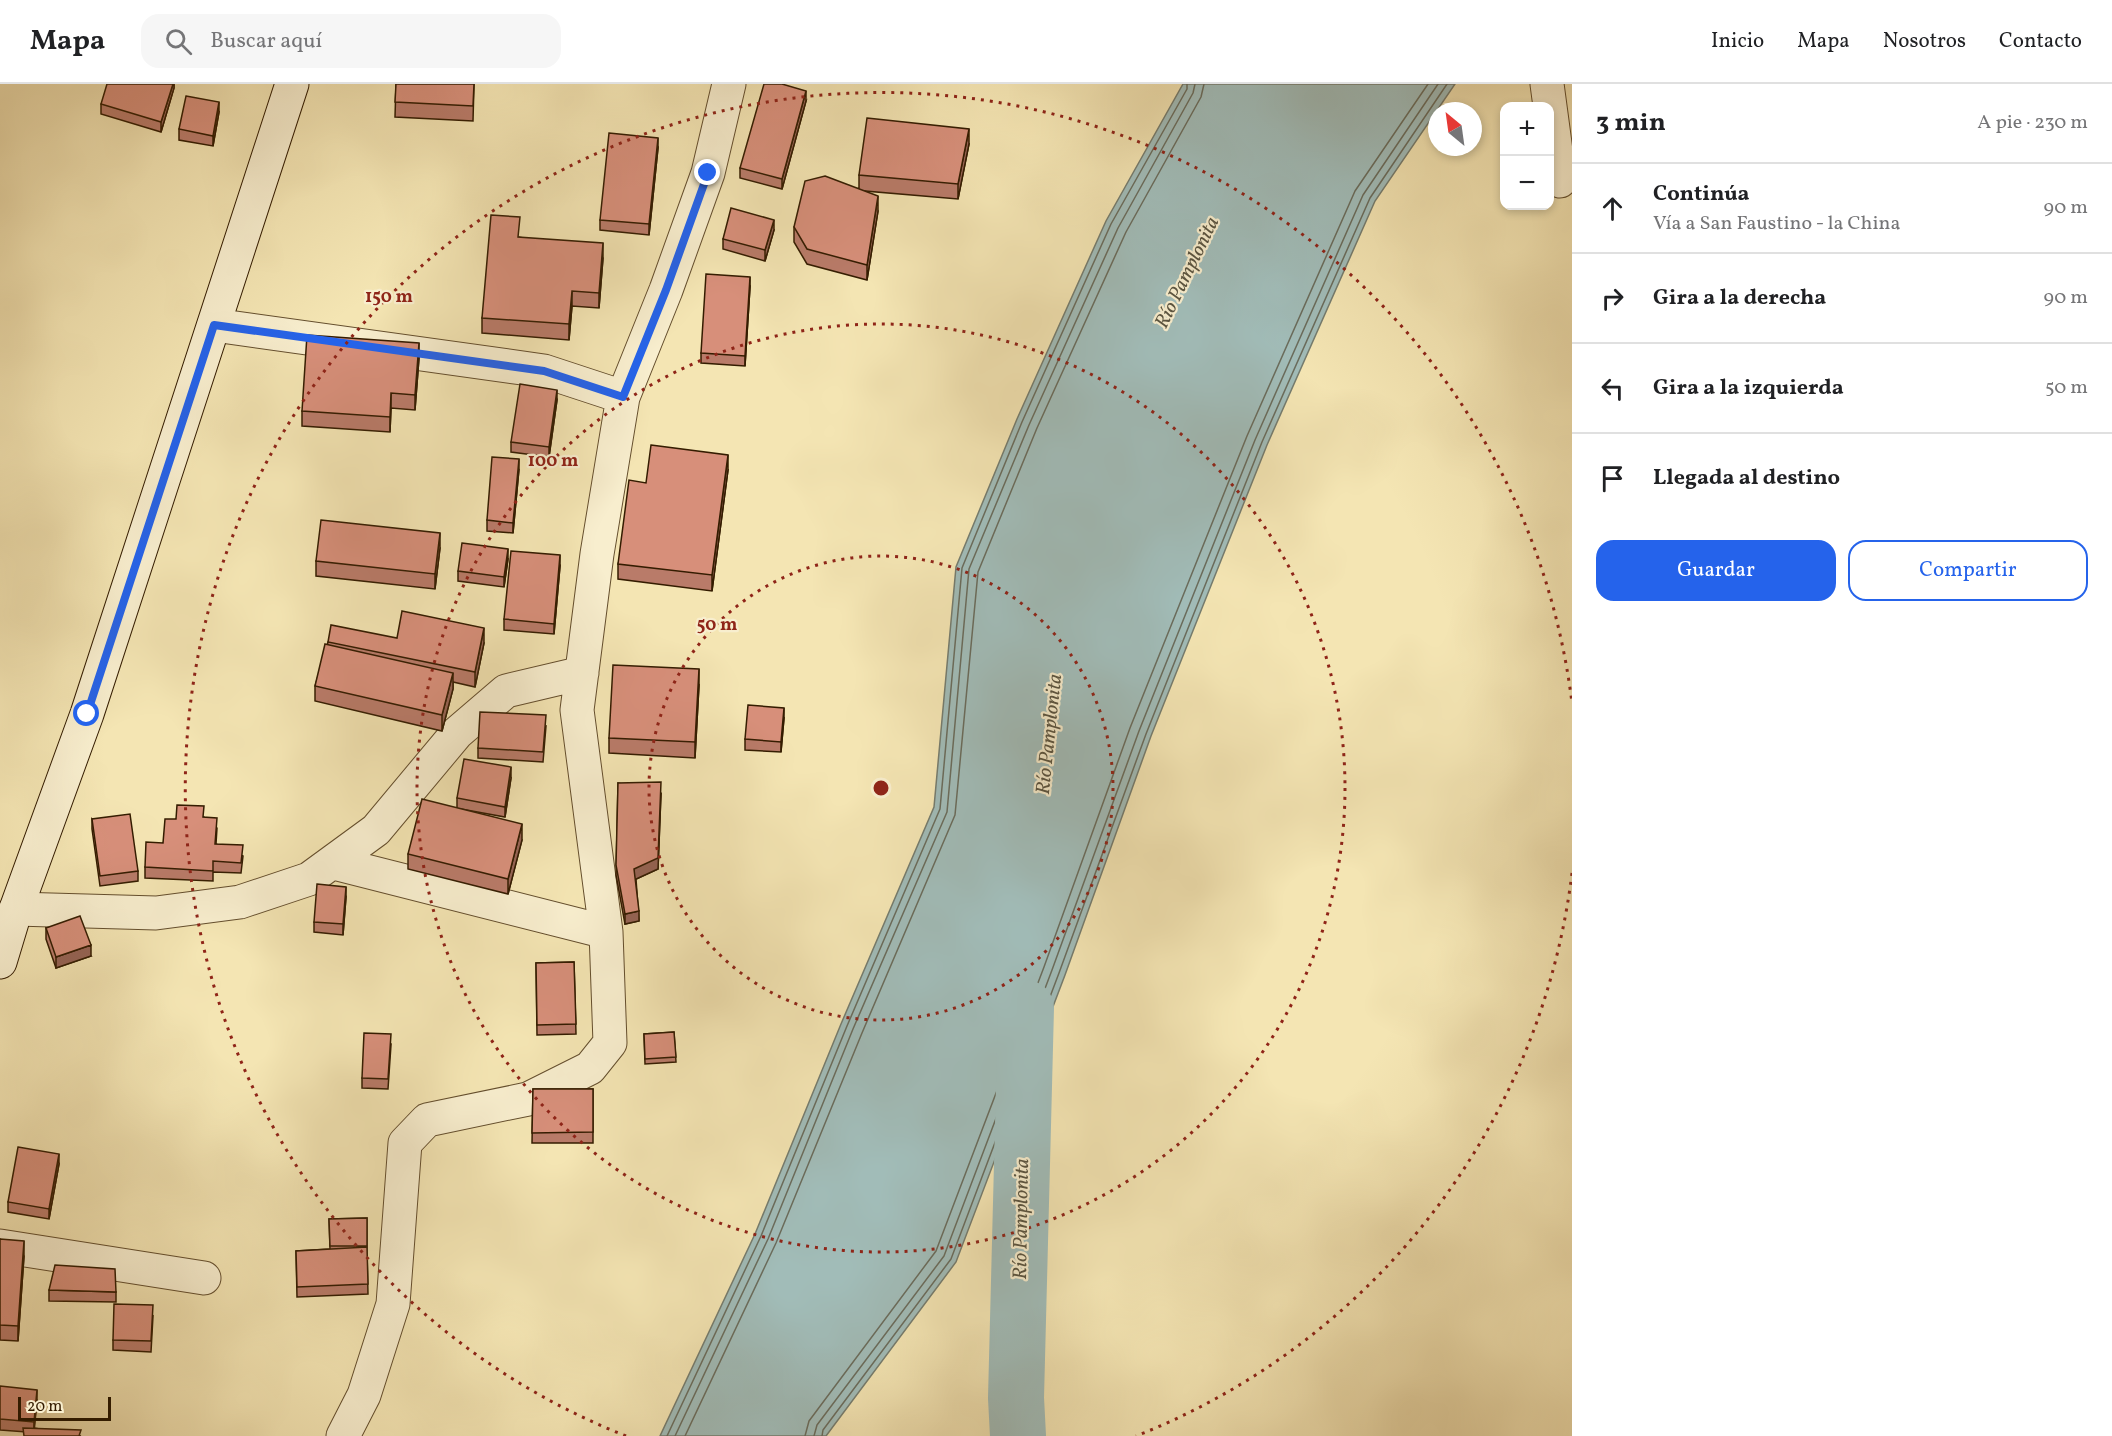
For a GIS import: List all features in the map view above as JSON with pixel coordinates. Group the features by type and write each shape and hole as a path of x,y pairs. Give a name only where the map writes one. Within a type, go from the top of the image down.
{"street":[{"path":"0,962 16,909 87,714 292,84"},
{"path":"343,1436 364,1395 393,1304 405,1143 427,1120 528,1099 590,1068 610,1043 606,932 577,710 597,555 623,397 666,290 708,173 729,84"},
{"path":"1547,84 1560,181"},
{"path":"214,325 544,371 623,397"},
{"path":"16,909 156,913 240,902 309,879 334,863 376,830 457,733 506,691 582,673"},
{"path":"334,863 606,932"},
{"path":"0,1246 204,1278"}],"water":[{"path":"1183,84 1455,84 1443,102 1428,102 1428,123 1375,201 1267,445 1151,736 1065,975 956,1262 826,1436 660,1436 755,1234 841,1024 934,807 956,567 1017,419 1106,221"}],"building":[{"path":"107,84 173,84 161,122 101,104"},
{"path":"396,84 474,84 473,106 395,102"},
{"path":"764,84 782,84 806,91 782,179 740,168"},
{"path":"186,96 219,102 213,136 179,129"},
{"path":"867,118 969,129 958,184 859,175"},
{"path":"609,133 658,138 649,224 600,220"},
{"path":"825,176 878,196 867,265 807,249 794,227 805,181"},
{"path":"731,208 774,220 765,250 723,239"},
{"path":"491,215 520,217 518,237 603,243 599,293 572,291 569,324 482,318"},
{"path":"706,274 750,277 745,356 701,353"},
{"path":"307,335 419,343 415,395 391,393 390,417 302,411"},
{"path":"520,384 557,390 549,447 511,442"},
{"path":"651,445 728,455 712,575 618,564 629,480 646,483"},
{"path":"492,457 519,459 513,523 487,520"},
{"path":"321,520 440,533 435,574 316,561"},
{"path":"462,543 508,549 504,577 458,571"},
{"path":"511,551 560,555 554,624 504,619"},
{"path":"402,611 484,628 475,672 328,642 331,625 397,638"},
{"path":"325,644 453,673 442,715 315,686"},
{"path":"613,665 699,669 695,742 609,738"},
{"path":"748,705 784,708 781,742 745,739"},
{"path":"480,712 546,715 543,752 478,748"},
{"path":"464,759 511,767 505,807 457,798"},
{"path":"661,782 658,858 634,869 639,911 625,914 616,865 618,783"},
{"path":"422,799 522,824 508,879 408,854"},
{"path":"177,805 204,806 203,817 217,818 215,844 243,845 241,863 213,861 213,871 145,867 146,842 163,843 165,819 176,819"},
{"path":"130,814 138,871 100,876 92,819"},
{"path":"317,884 346,887 343,924 314,922"},
{"path":"80,916 91,945 56,957 46,928"},
{"path":"574,962 576,1024 537,1025 536,963"},
{"path":"674,1032 676,1057 645,1059 644,1034"},
{"path":"364,1033 391,1034 388,1079 362,1078"},
{"path":"533,1089 593,1089 593,1132 532,1133"},
{"path":"18,1147 59,1154 49,1209 8,1202"},
{"path":"367,1218 367,1246 330,1246 329,1219"},
{"path":"0,1239 24,1241 18,1326 0,1325"},
{"path":"367,1247 368,1284 297,1287 296,1251"},
{"path":"55,1265 115,1269 116,1292 49,1290"},
{"path":"114,1304 153,1305 151,1341 113,1340"},
{"path":"0,1386 37,1390 34,1422 0,1419"},
{"path":"23,1428 81,1430 79,1436 24,1436"}],"waterway":[{"name":"Río Pamplonita","path":"1018,1436 1016,1398 1026,1008"}],"route":[{"path":"87,714 214,325 544,371 623,397 666,290 708,173"}]}
